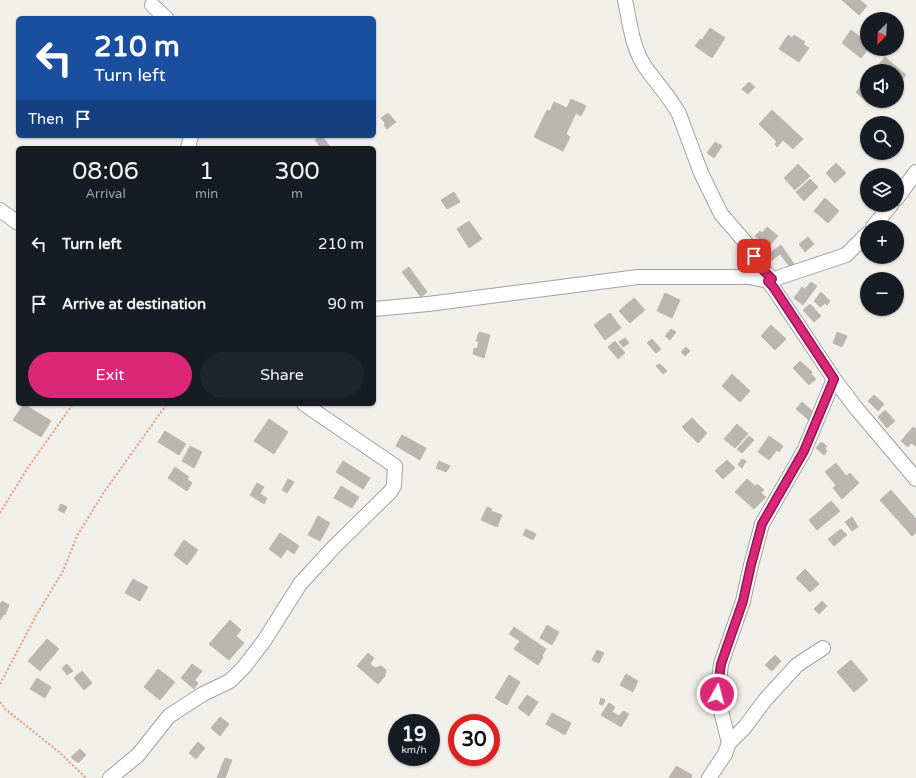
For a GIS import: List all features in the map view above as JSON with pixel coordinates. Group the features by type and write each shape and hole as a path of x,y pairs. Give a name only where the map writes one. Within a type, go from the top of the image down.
{"street":[{"path":"625,0 637,52 645,67 674,104 701,173 721,214 746,243 834,379 856,408 916,479"},
{"path":"152,5 164,16"},
{"path":"904,188 916,172"},
{"path":"0,210 16,222"},
{"path":"879,220 886,212"},
{"path":"376,309 436,303 638,277 750,277 770,280 846,255 860,241"},
{"path":"729,743 717,694 721,664 743,601 762,524 804,451 834,379"},
{"path":"110,778 138,755 169,716 203,694 230,681 244,667 264,640 300,584 334,547 391,491 394,486 395,466 307,406"},
{"path":"709,778 725,754 729,743 745,727 765,700 796,665 823,648"}],"path":[{"path":"0,513 26,469 72,406"},
{"path":"0,684 37,614 63,571 77,536 96,504 166,406"},
{"path":"0,702 6,709 59,752 86,778"}],"building":[{"path":"842,0 860,0 867,6 860,12 859,15"},
{"path":"710,28 725,38 712,58 695,46 700,39 702,40"},
{"path":"851,30 860,37 860,56 863,56 861,58 842,43"},
{"path":"788,35 792,38 794,35 805,42 803,44 809,48 799,62 779,49"},
{"path":"885,57 893,64 879,64"},
{"path":"749,82 755,87 748,94 742,89"},
{"path":"860,87 860,96 856,92"},
{"path":"571,99 586,106 581,116 576,113 566,134 570,137 563,151 534,137 547,110 550,111 554,102 567,108"},
{"path":"772,110 803,139 793,149 783,140 777,147 775,144 777,142 759,124"},
{"path":"388,113 396,122 387,129 381,118"},
{"path":"318,138 324,138 330,146 320,146 315,140"},
{"path":"715,142 722,146 714,158 707,153"},
{"path":"836,163 846,173 835,183 826,173"},
{"path":"798,164 810,176 795,190 784,178"},
{"path":"810,179 818,187 804,201 796,192"},
{"path":"454,192 460,202 447,209 441,200"},
{"path":"825,198 839,211 828,223 814,211"},
{"path":"469,221 482,239 469,248 457,229"},
{"path":"767,227 778,236 768,247 755,236 760,231 762,233"},
{"path":"808,237 814,244 805,252 799,244"},
{"path":"781,245 794,264 790,267 780,254 770,262 766,256"},
{"path":"409,267 427,292 421,297 402,272"},
{"path":"811,282 817,286 803,305 794,298 802,287 805,289"},
{"path":"821,292 830,301 827,305 825,303 820,307 814,301"},
{"path":"665,293 680,300 672,318 657,311"},
{"path":"634,298 645,310 630,323 619,311"},
{"path":"810,304 821,316 814,322 803,310"},
{"path":"610,313 621,328 605,340 594,325"},
{"path":"771,325 786,339 775,350 761,336"},
{"path":"671,329 676,332 670,340 665,336"},
{"path":"479,332 490,335 484,358 473,354 474,348 477,349 479,342 476,341"},
{"path":"837,332 847,336 842,347 833,343"},
{"path":"625,338 629,343 623,347 619,342"},
{"path":"652,339 661,349 656,353 647,343"},
{"path":"615,341 625,353 618,359 608,347"},
{"path":"686,347 690,351 685,356 681,352"},
{"path":"800,361 812,372 811,374 816,379 809,385 793,368"},
{"path":"660,364 667,371 663,374 656,366"},
{"path":"732,374 750,391 740,402 722,386"},
{"path":"874,395 884,404 878,411 868,401"},
{"path":"802,402 817,415 811,422 796,409"},
{"path":"23,406 27,406 51,421 41,437 13,420"},
{"path":"885,410 895,421 887,428 878,417"},
{"path":"692,418 707,433 698,443 682,427"},
{"path":"269,419 288,432 274,454 254,441"},
{"path":"737,424 748,434 735,448 724,439"},
{"path":"913,427 916,429 916,446 911,443 908,447 901,441"},
{"path":"165,431 186,444 179,455 158,442"},
{"path":"402,435 426,448 420,460 396,446"},
{"path":"749,436 754,440 742,453 737,449"},
{"path":"769,436 783,446 779,452 777,450 769,460 758,452"},
{"path":"821,442 827,446 825,449 827,451 824,455 816,448"},
{"path":"190,446 202,452 194,468 182,461"},
{"path":"742,459 746,461 742,468 738,465"},
{"path":"727,460 735,468 723,479 715,471"},
{"path":"343,461 370,478 363,489 336,472"},
{"path":"439,461 450,466 446,472 436,468"},
{"path":"836,463 846,476 850,473 859,483 842,499 833,488 836,485 825,472"},
{"path":"175,467 189,477 187,479 192,483 187,491 168,478"},
{"path":"288,479 294,482 287,493 282,490"},
{"path":"747,479 755,486 757,484 764,490 761,493 766,497 754,509 735,492"},
{"path":"257,483 264,487 260,494 267,498 264,504 250,495"},
{"path":"341,486 359,497 352,508 334,498"},
{"path":"891,490 916,519 916,533 912,536 880,500"},
{"path":"831,501 840,511 817,530 809,520"},
{"path":"61,504 67,507 64,513 58,510"},
{"path":"487,507 492,509 491,511 502,515 497,527 481,520"},
{"path":"318,516 330,523 320,541 308,535"},
{"path":"852,517 858,527 852,531 845,522"},
{"path":"526,529 536,534 533,540 523,535"},
{"path":"841,529 847,535 834,546 828,539"},
{"path":"280,533 299,546 294,554 287,549 281,558 269,549"},
{"path":"184,540 198,550 187,565 174,555"},
{"path":"805,569 819,584 810,592 796,578"},
{"path":"133,579 148,587 140,601 125,593"},
{"path":"2,601 9,605 5,615 4,614 0,620 0,604"},
{"path":"822,601 827,606 819,614 814,609"},
{"path":"230,620 241,630 236,636 244,643 229,660 209,644"},
{"path":"547,625 559,632 552,645 540,638"},
{"path":"514,627 546,649 538,665 514,649 520,641 509,634"},
{"path":"47,639 59,649 40,671 28,661"},
{"path":"597,650 604,653 599,663 592,660"},
{"path":"368,653 374,658 370,664 375,668 381,666 386,670 385,676 378,684 357,666"},
{"path":"775,655 781,661 772,671 765,665"},
{"path":"851,660 868,680 854,692 837,672"},
{"path":"67,664 73,671 67,675 62,668"},
{"path":"192,664 202,671 195,680 198,683 194,689 181,678"},
{"path":"158,669 175,682 160,700 144,687"},
{"path":"82,671 92,683 84,690 74,678"},
{"path":"626,674 638,681 633,692 620,685"},
{"path":"509,675 520,682 507,705 495,698"},
{"path":"37,678 51,687 45,698 30,689"},
{"path":"527,695 538,702 529,716 518,708"},
{"path":"601,698 605,700 603,705 599,704"},
{"path":"609,703 615,707 612,712 619,716 623,711 629,714 621,727 601,715"},
{"path":"552,713 571,723 565,735 546,724"},
{"path":"220,717 229,724 220,736 211,728"},
{"path":"198,742 205,748 196,759 189,753"},
{"path":"80,749 86,755 78,763 71,757"},
{"path":"225,758 232,760 225,778 217,778"},
{"path":"676,766 692,775 691,778 669,778"}],"route":[{"path":"717,694 721,664 743,601 762,524 804,451 834,379 768,281 772,279 763,270 754,256"}]}
